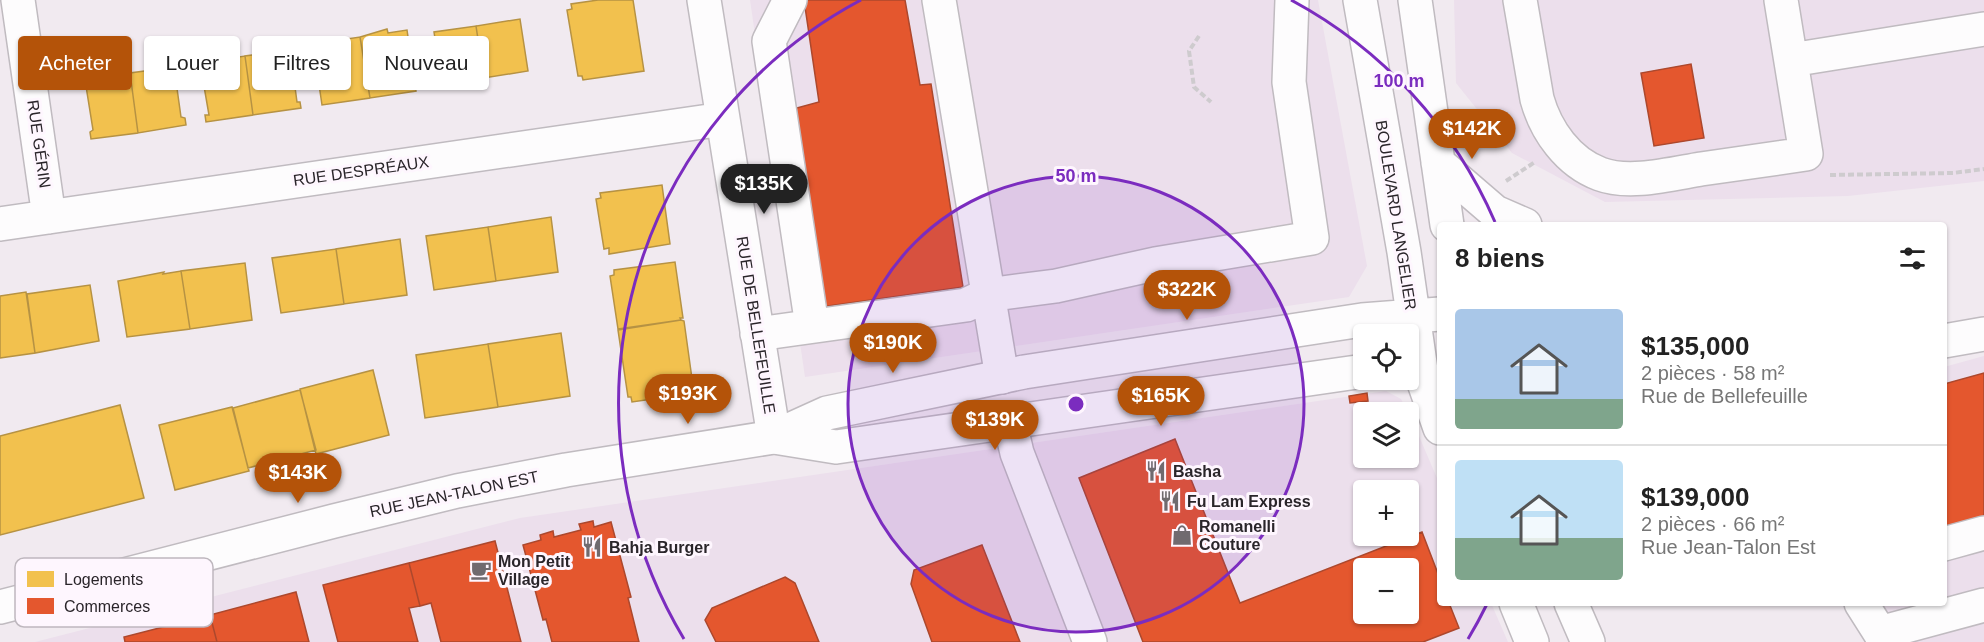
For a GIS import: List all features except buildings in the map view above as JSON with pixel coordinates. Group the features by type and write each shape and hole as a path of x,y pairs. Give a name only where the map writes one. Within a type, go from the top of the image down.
{"main road":[{"name":"RUE GÉRIN","path":"18,0 49,217"},
{"name":"RUE DE BELLEFEUILLE","path":"704,0 774,437"},
{"path":"789,0 769,41 812,326"},
{"path":"939,0 1002,377"},
{"name":"BOULEVARD LANGELIER","path":"1360,0 1404,252 1426,315 1423,363 1426,394 1437,421"},
{"path":"1415,0 1437,163 1447,222"},
{"path":"1520,0 1542,115 1562,147 1575,159 1602,175 1645,178 1806,154 1781,0"},
{"path":"757,334 966,305 987,295 1056,286 1155,264 1312,238 1289,82 1283,10"},
{"path":"1791,60 1984,29"},
{"name":"RUE DESPRÉAUX","path":"0,224 723,119"},
{"path":"1437,163 1495,212 1518,222"},
{"name":"RUE JEAN-TALON EST","path":"192,558 457,491 566,470 774,437 828,413 1002,377 1089,361 1362,320 1426,315"},
{"path":"1947,340 1984,333"},
{"name":"RUE JEAN-TALON EST","path":"774,437 836,447 1353,373"},
{"path":"1010,423 1017,453 1090,642"},
{"path":"1947,543 1984,533"},
{"name":"RUE JEAN-TALON EST","path":"0,608 15,604"},
{"path":"1863,606 1880,633 1984,605"},
{"path":"1517,606 1527,640"},
{"path":"1572,606 1588,642"}],"path":[{"path":"1199,36 1189,51 1194,87 1211,102"}],"shaded area":[{"path":"750,0 1318,0 1367,266 1349,297 805,377"},
{"path":"1454,0 1984,0 1984,181 1848,196 1605,202 1512,153 1456,83"},
{"path":"1984,356 1984,642 1906,642 1872,606 1947,606 1947,366"},
{"path":"1386,391 1403,402 1353,402 1353,468 1419,468 1419,436 1437,478 1437,606 1492,606 1508,642 35,642 94,627 213,627 213,596 520,518"}],"place":[{"name":"Basha","path":"1156,471"},
{"name":"Fu Lam Express","path":"1170,501"},
{"name":"Romanelli Couture","path":"1182,535"},
{"name":"Bahja Burger","path":"592,547"},
{"name":"Mon Petit Village","path":"481,570"}]}
